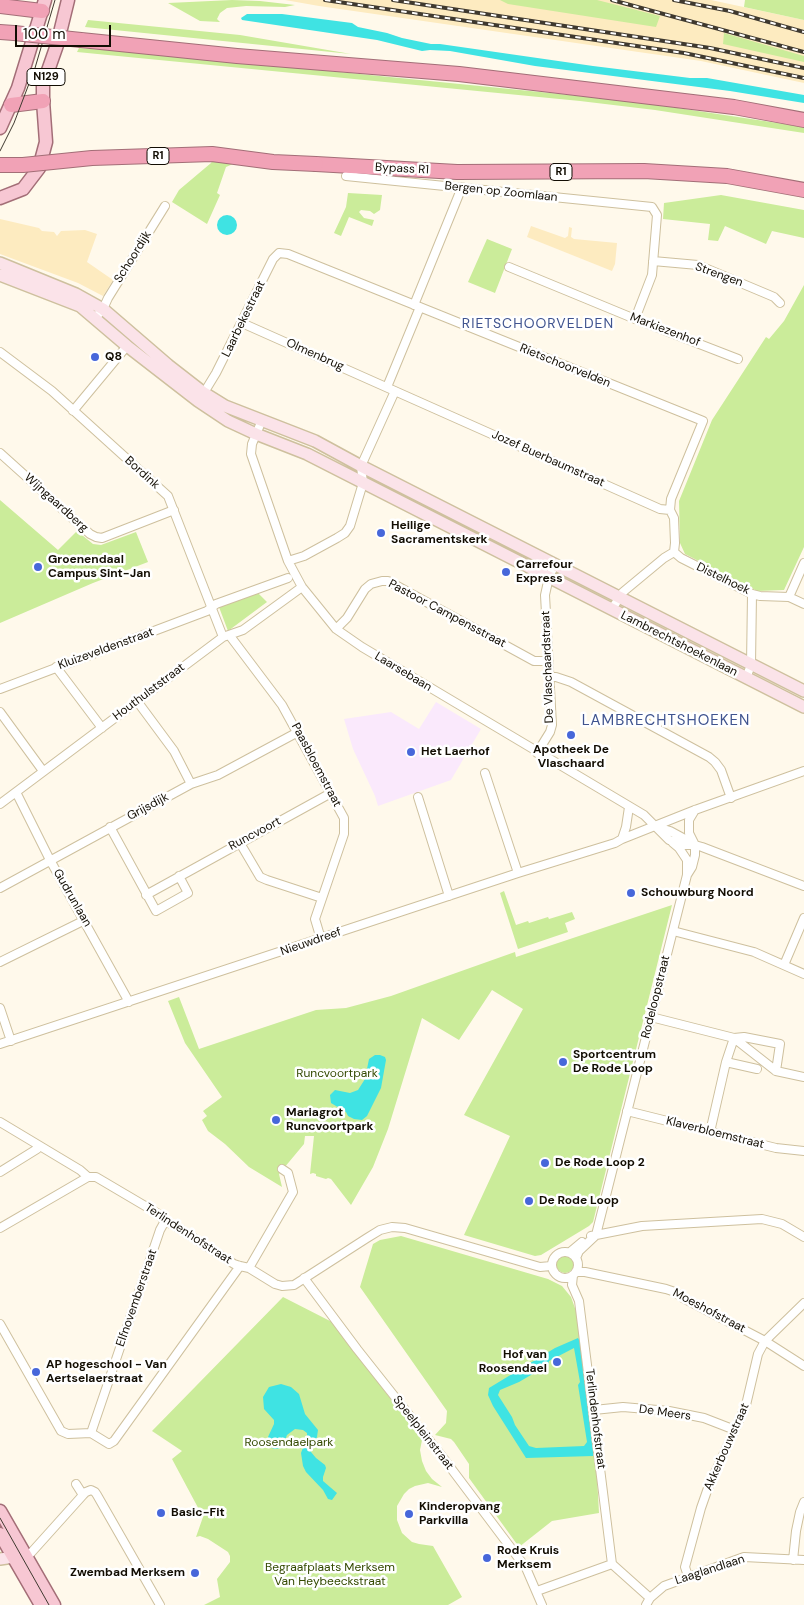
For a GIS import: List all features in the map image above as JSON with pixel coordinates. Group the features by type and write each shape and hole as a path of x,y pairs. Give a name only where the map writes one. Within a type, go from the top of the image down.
{"highway":[{"path":"3,6 22,0"},
{"path":"3,6 44,6"},
{"path":"0,32 237,56 459,74 734,107 804,120"},
{"path":"11,105 43,100"},
{"name":"Bypass R1","path":"0,165 23,165 92,158 212,154 273,162 457,172 644,171 727,176 804,190"}],"main road":[{"name":"N129","path":"0,198 23,190 39,168 46,142 43,85 51,65 68,0"},
{"name":"N129","path":"0,128 18,88 44,6"},
{"path":"44,6 65,14"},
{"path":"0,1511 41,1605"},
{"path":"0,1534 19,1556 54,1605"}],"street":[{"name":"Bergen op Zoomlaan","path":"346,176 648,206 658,214 653,261"},
{"path":"288,561 304,556 345,532 350,526 363,483 361,466 391,389 417,306 462,187"},
{"name":"Schoordijk","path":"103,309 165,206"},
{"name":"Laarbekestraat","path":"201,397 216,373 273,259 279,253 288,254"},
{"name":"Rietschoorvelden","path":"288,254 703,421 671,499 670,510"},
{"path":"636,319 650,282 653,261"},
{"name":"Strengen","path":"653,261 698,265 774,297 780,303"},
{"name":"Lambrechtshoekenlaan","path":"0,263 76,294 103,309 168,365 228,421 307,454 804,707"},
{"name":"Markiezenhof","path":"510,267 738,359"},
{"name":"Lambrechtshoekenlaan","path":"0,275 80,306 127,346 201,397 314,441 556,564 618,598 804,691"},
{"path":"95,318 103,309"},
{"name":"Olmenbrug","path":"242,323 391,389"},
{"path":"73,411 127,346"},
{"name":"Bordink","path":"0,352 52,391 168,496 212,608 227,637"},
{"name":"Jozef Buerbaumstraat","path":"391,389 660,509 670,510"},
{"path":"256,434 262,420"},
{"path":"282,444 286,430"},
{"name":"Laarsebaan","path":"256,434 251,454 288,561 302,587 336,629 362,647 644,816 670,840 684,845 695,845"},
{"name":"Wijngaardberg","path":"0,452 90,534 96,537 102,538 174,510"},
{"path":"618,598 664,558 674,552 674,518 670,510"},
{"name":"Distelhoek","path":"674,552 681,558 752,594 789,597 804,604"},
{"path":"549,577 556,564"},
{"path":"789,597 804,564"},
{"name":"De Vlaschaardstraat","path":"537,753 552,726 545,595 549,577"},
{"path":"212,608 216,604 288,578"},
{"name":"Pastoor Campensstraat","path":"336,629 347,618 365,589 371,584 382,581 388,582 534,661 548,661"},
{"name":"Houthulststraat","path":"0,804 227,637 244,630 302,587"},
{"path":"751,665 752,594"},
{"name":"Lambrechtshoekenlaan","path":"612,610 618,598"},
{"name":"Kluizeveldenstraat","path":"0,689 212,608"},
{"name":"Paasbloemstraat","path":"227,637 277,697 344,818 344,834 315,919 321,939"},
{"name":"Lambrechtshoekenlaan","path":"746,678 751,665"},
{"path":"56,667 102,728"},
{"path":"550,678 556,677 572,682 709,757 721,770 731,798"},
{"path":"137,702 174,751 191,784"},
{"path":"0,712 43,771"},
{"name":"Grijsdijk","path":"0,888 191,784 218,775 298,732"},
{"name":"Nieuwdreef","path":"0,1044 615,843 695,810 804,771"},
{"path":"485,773 518,874"},
{"name":"Gudrunlaan","path":"16,792 50,860 129,1002"},
{"name":"Runcvoort","path":"146,895 331,793"},
{"path":"418,798 449,896"},
{"path":"622,839 629,807"},
{"path":"686,860 689,851 695,845 689,833 689,820 695,810"},
{"path":"110,827 156,911 188,893 179,876"},
{"name":"Laarsebaan","path":"655,827 670,831 695,845 804,886"},
{"path":"670,840 679,848 686,860"},
{"path":"240,842 260,876 322,898"},
{"name":"Rodeloopstraat","path":"687,875 692,867 695,845"},
{"name":"Rodeloopstraat","path":"596,1235 687,875 686,860"},
{"path":"784,965 804,918"},
{"path":"0,962 85,920"},
{"path":"673,931 754,952 804,974"},
{"path":"0,1008 11,1041"},
{"path":"650,1017 734,1038 776,1071 804,1077"},
{"path":"734,1038 744,1036 780,1044 776,1071"},
{"path":"710,1132 726,1062 734,1038"},
{"path":"726,1062 757,1068"},
{"name":"Klaverbloemstraat","path":"627,1110 776,1148 804,1151"},
{"name":"Terlindenhofstraat","path":"0,1122 88,1176 96,1177 157,1213 165,1221 240,1266 249,1268 275,1284 282,1286 294,1285 380,1230 392,1227 405,1228 540,1266 551,1266"},
{"path":"0,1172 39,1146"},
{"path":"249,1268 293,1192 288,1174 282,1169"},
{"path":"0,1228 88,1176"},
{"path":"570,1252 588,1238 596,1235 642,1226 762,1219 782,1224 804,1238"},
{"name":"Elfnovemberstraat","path":"91,1433 160,1230 165,1221"},
{"path":"576,1258 579,1250 596,1235"},
{"path":"570,1252 576,1258 578,1267 574,1274 565,1278 557,1276 552,1270 551,1266 554,1256 558,1253 570,1252"},
{"path":"0,1324 61,1431 68,1434 91,1433 109,1444 114,1441 240,1266"},
{"name":"Moeshofstraat","path":"574,1274 585,1272 675,1292 765,1341 804,1366"},
{"name":"Terlindenhofstraat","path":"574,1274 572,1285 579,1301 612,1564"},
{"name":"Speelpleinstraat","path":"304,1278 526,1568 542,1605"},
{"name":"Akkerbouwstraat","path":"688,1576 685,1567 701,1508 708,1488 746,1405 758,1354 765,1341 804,1303"},
{"name":"De Meers","path":"594,1410 623,1407 669,1411 704,1418 735,1430"},
{"path":"76,1484 83,1495"},
{"path":"0,1559 30,1554 83,1495 91,1490 97,1495 160,1605"},
{"path":"793,1560 796,1531 804,1502"},
{"name":"Laaglandlaan","path":"650,1598 664,1586 744,1557 804,1560"},
{"path":"537,1591 612,1564 650,1598 646,1605"}],"shaded area":[{"path":"285,0 711,0 804,20 804,83 701,61"},
{"path":"0,219 39,228 42,231 54,232 57,236 61,231 85,230 97,234 87,262 113,280 103,296 78,283 0,254"},
{"path":"531,226 565,238 568,236 569,227 572,228 571,237 574,239 617,243 615,264 612,271 527,237"},
{"name":"Het Laerhof","path":"436,702 481,729 451,780 378,806 353,749 344,719 391,712 419,729"}],"green space":[{"path":"232,0 295,5 285,7 246,6 227,8 220,13 217,19 220,22 200,21 168,3"},
{"path":"500,0 597,0 660,16 656,27 508,4"},
{"path":"745,0 804,0 804,20 744,7"},
{"path":"88,20 240,35 351,54 85,27"},
{"path":"724,33 804,56 804,62 723,44"},
{"path":"79,48 169,55 658,105 804,127 804,133 655,110 580,101 77,52"},
{"path":"213,160 234,161 233,164 226,167 217,193 220,195 207,224 172,202 179,190"},
{"path":"348,193 382,195 380,210 374,214 370,211 361,210 359,212 364,218 374,220 372,226 349,217 341,236 334,233 346,207"},
{"path":"721,195 804,210 804,238 772,231 766,244 725,226 718,241 708,240 710,224 663,219 664,203"},
{"path":"487,239 512,249 495,293 468,282"},
{"path":"804,285 804,547 784,590 757,591 685,554 680,543 679,501 712,420 766,337 769,339 784,321"},
{"name":"Groenendaal Campus Sint-Jan","path":"0,500 58,550 77,531 93,544 101,545 136,532 148,562 93,583 0,623"},
{"path":"257,592 267,602 228,631 219,607"},
{"path":"504,891 516,925 548,917 549,919 572,912 575,919 565,923 568,932 518,949 500,893"},
{"name":"Runcvoortpark","path":"672,905 593,1222 541,1255 535,1256 464,1235 510,1136 464,1115 523,1009 492,990 459,1040 422,1018 388,1129 373,1167 351,1205 331,1179 316,1176 313,1173 310,1174 314,1136 305,1136 304,1144 279,1174 282,1187 249,1167 208,1131 202,1120 207,1116 203,1111 222,1097 185,1043 168,1001 179,997 199,1049 316,1010 346,1008 391,996 515,952 516,957"},
{"path":"401,1236 548,1279 562,1286 571,1297 576,1311 596,1459 599,1513 552,1521 519,1547 469,1478 469,1464 454,1442 451,1439 435,1435 446,1423 447,1411 360,1287 373,1244 380,1240"},
{"path":"561,1255 569,1255 574,1260 572,1271 561,1273 556,1268 556,1260"},
{"name":"Roosendaelpark","path":"283,1297 332,1322 422,1440 420,1450 426,1471 442,1487 428,1483 409,1489 397,1506 397,1520 402,1533 412,1542 433,1546 462,1597 448,1605 204,1605 220,1597 217,1579 230,1562 230,1556 228,1552 208,1539 200,1536 196,1537 203,1517 172,1459 182,1451 152,1431"}],"water":[{"path":"247,14 282,14 352,23 358,27 431,44 690,78 707,78 804,95 804,103 730,91 535,66 450,51 422,51 377,40 242,20 241,18"},
{"path":"223,215 231,215 237,221 237,229 231,235 223,235 217,229 217,221"},
{"path":"375,1055 385,1057 386,1060 381,1088 367,1116 362,1120 354,1119 331,1103 330,1095 335,1090 350,1093 358,1090 365,1079 369,1059"},
{"path":"578,1338 581,1343 593,1456 526,1458 488,1395 489,1388 555,1348","holes":["574,1348 580,1382 578,1385 587,1442 584,1446 536,1448 529,1446 498,1395 500,1390 519,1382 548,1365 549,1361"]},
{"path":"281,1384 291,1387 299,1394 305,1414 318,1430 311,1452 325,1465 323,1481 337,1493 332,1500 328,1499 303,1466 301,1453 307,1433 303,1430 295,1429 287,1435 282,1448 274,1449 269,1446 268,1437 274,1420 264,1409 263,1397 269,1387"}],"tram line":[{"path":"0,151 14,123 35,68 55,0"},
{"path":"0,1518 49,1605"}],"railway":[{"path":"325,0 684,53 804,78"},
{"path":"393,0 710,48 804,68"},
{"path":"612,0 804,52"},
{"path":"674,0 730,11 804,32"}],"place":[{"name":"Q8","path":"95,357"},
{"name":"Heilige Sacramentskerk","path":"381,533"},
{"name":"Groenendaal Campus Sint-Jan","path":"38,567"},
{"name":"Carrefour Express","path":"506,572"},
{"name":"Apotheek De Vlaschaard","path":"571,735"},
{"name":"Het Laerhof","path":"411,752"},
{"name":"Schouwburg Noord","path":"631,893"},
{"name":"Sportcentrum De Rode Loop","path":"563,1062"},
{"name":"Mariagrot Runcvoortpark","path":"276,1120"},
{"name":"De Rode Loop 2","path":"545,1163"},
{"name":"De Rode Loop","path":"529,1201"},
{"name":"Hof van Roosendael","path":"557,1362"},
{"name":"AP hogeschool - Van Aertselaerstraat","path":"36,1372"},
{"name":"Basic-Fit","path":"161,1513"},
{"name":"Kinderopvang Parkvilla","path":"409,1514"},
{"name":"Rode Kruis Merksem","path":"487,1558"},
{"name":"Zwembad Merksem","path":"195,1573"}],"district":[{"name":"RIETSCHOORVELDEN","path":"538,324"},
{"name":"LAMBRECHTSHOEKEN","path":"666,721"}],"park label":[{"name":"Begraafplaats Merksem Van Heybeeckstraat","path":"330,1575"}]}
